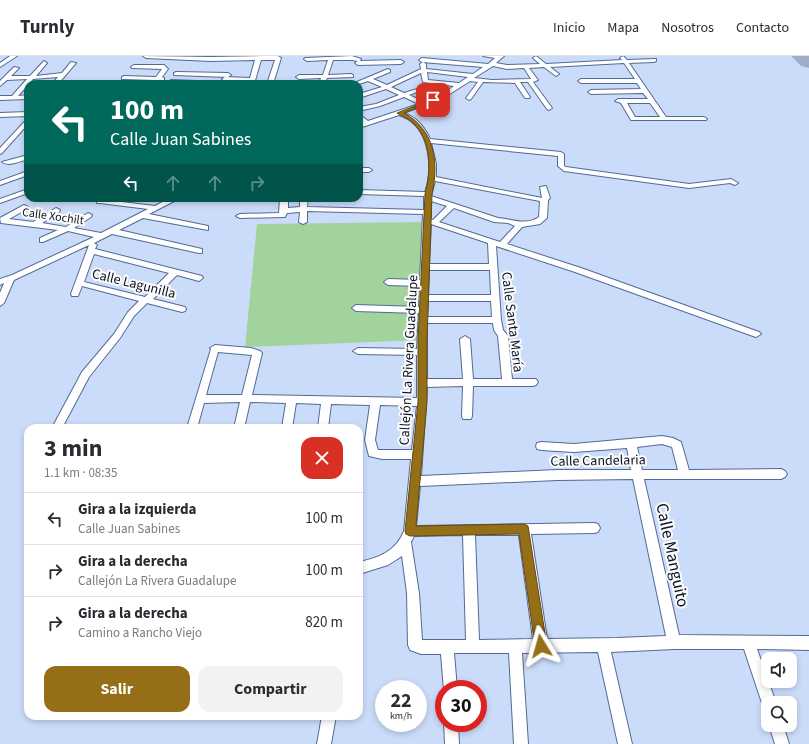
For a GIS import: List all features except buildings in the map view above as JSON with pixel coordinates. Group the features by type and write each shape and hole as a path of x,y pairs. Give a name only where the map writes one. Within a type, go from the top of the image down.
{"street":[{"path":"0,65 14,56"},
{"path":"146,56 279,57 271,80"},
{"path":"486,56 500,57"},
{"path":"580,56 586,63"},
{"path":"600,56 606,62"},
{"path":"621,56 626,61 644,91 664,119"},
{"path":"460,85 425,82 422,58 507,67 544,65 560,62 586,63 654,60 651,56"},
{"path":"252,80 259,57"},
{"path":"298,80 307,58 349,57 359,60 401,62"},
{"path":"363,124 424,104 460,85 500,57"},
{"path":"324,80 331,58"},
{"path":"536,58 556,74"},
{"path":"350,80 359,60"},
{"path":"29,80 44,63"},
{"path":"59,80 73,63"},
{"path":"172,80 180,66"},
{"path":"525,66 532,81 549,108"},
{"path":"134,67 164,67 165,69 156,80"},
{"path":"0,84 16,68"},
{"path":"363,95 387,87 423,70 471,77 481,81 532,81"},
{"path":"363,81 388,71"},
{"path":"176,74 192,74 202,72 238,80"},
{"path":"301,72 325,77 351,76"},
{"path":"6,78 49,77 64,74"},
{"path":"188,80 192,74"},
{"path":"124,78 145,80"},
{"path":"214,80 225,78"},
{"path":"369,79 424,104"},
{"path":"469,98 481,81"},
{"path":"581,81 638,81"},
{"path":"517,82 527,97"},
{"path":"13,98 24,86"},
{"path":"363,108 405,95 425,87"},
{"path":"591,92 644,91"},
{"path":"0,98 24,97"},
{"path":"652,101 621,101 633,119 704,119"},
{"name":"Callejón La Rivera Guadalupe","path":"400,113 414,121 428,141 433,170 428,196 430,219 424,298 422,402 408,537 413,593 415,645 421,647 447,646"},
{"path":"1,116 24,114"},
{"path":"363,120 366,123"},
{"path":"0,152 24,125"},
{"path":"428,141 561,154 561,166 564,169 569,170 689,186 731,181 735,183"},
{"path":"5,162 24,158"},
{"path":"363,170 369,170"},
{"path":"0,183 24,174"},
{"path":"432,178 544,200"},
{"path":"363,192 428,196 452,206 518,225 537,222 543,218 544,200 546,198 544,187"},
{"path":"0,201 24,192"},
{"path":"438,201 442,215"},
{"path":"107,202 153,207"},
{"path":"149,202 153,207"},
{"path":"0,282 98,238 153,207 166,202"},
{"path":"240,216 282,215 284,211 284,202"},
{"path":"303,222 304,202"},
{"path":"430,219 442,215 452,206"},
{"path":"1,220 24,207"},
{"path":"284,211 304,209 430,219 756,334"},
{"path":"33,226 56,210"},
{"path":"42,240 67,229 88,215"},
{"path":"141,215 205,228"},
{"name":"Calle Xochilt","path":"1,220 33,226 67,229 98,238"},
{"path":"502,244 514,233 518,225"},
{"path":"111,231 199,251"},
{"path":"75,294 98,238"},
{"name":"Calle Santa María","path":"492,241 492,267 497,320 502,336 507,382"},
{"path":"92,251 199,278"},
{"path":"426,267 492,267"},
{"path":"60,424 85,375 116,336 131,314 176,271"},
{"path":"0,303 11,278"},
{"path":"388,282 425,283"},
{"name":"Calle Lagunilla","path":"79,283 182,309"},
{"path":"424,298 496,298"},
{"path":"356,308 424,315 497,320"},
{"path":"465,339 468,382 467,416"},
{"path":"193,424 215,350 250,351 257,353 241,424"},
{"path":"358,351 422,352"},
{"path":"422,383 533,382"},
{"path":"200,400 217,398 246,400 422,402"},
{"path":"196,414 203,402 217,398"},
{"path":"288,424 291,400"},
{"path":"324,424 327,400"},
{"path":"376,401 370,440 373,453 382,455 417,454"},
{"path":"541,446 574,448 662,440 673,442 677,445 685,474"},
{"name":"Calle Manguito","path":"631,443 674,642"},
{"name":"Calle Candelaria","path":"415,481 557,475 781,474"},
{"path":"363,567 392,557 408,537 469,530 594,528"},
{"path":"524,529 541,646"},
{"path":"469,530 473,646"},
{"path":"449,680 447,646 603,645 674,642 809,643"},
{"path":"748,642 767,696"},
{"path":"603,645 625,744"},
{"path":"515,646 521,744"},
{"path":"324,744 328,720"},
{"path":"451,732 452,744"},
{"path":"778,732 782,744"}],"green space":[{"path":"423,222 419,340 245,347 257,224"}],"runway":[{"path":"802,56 809,61"}],"route":[{"path":"433,100 400,113 414,121 428,141 433,170 428,194 422,341 422,402 410,531 524,529 541,646"}]}
